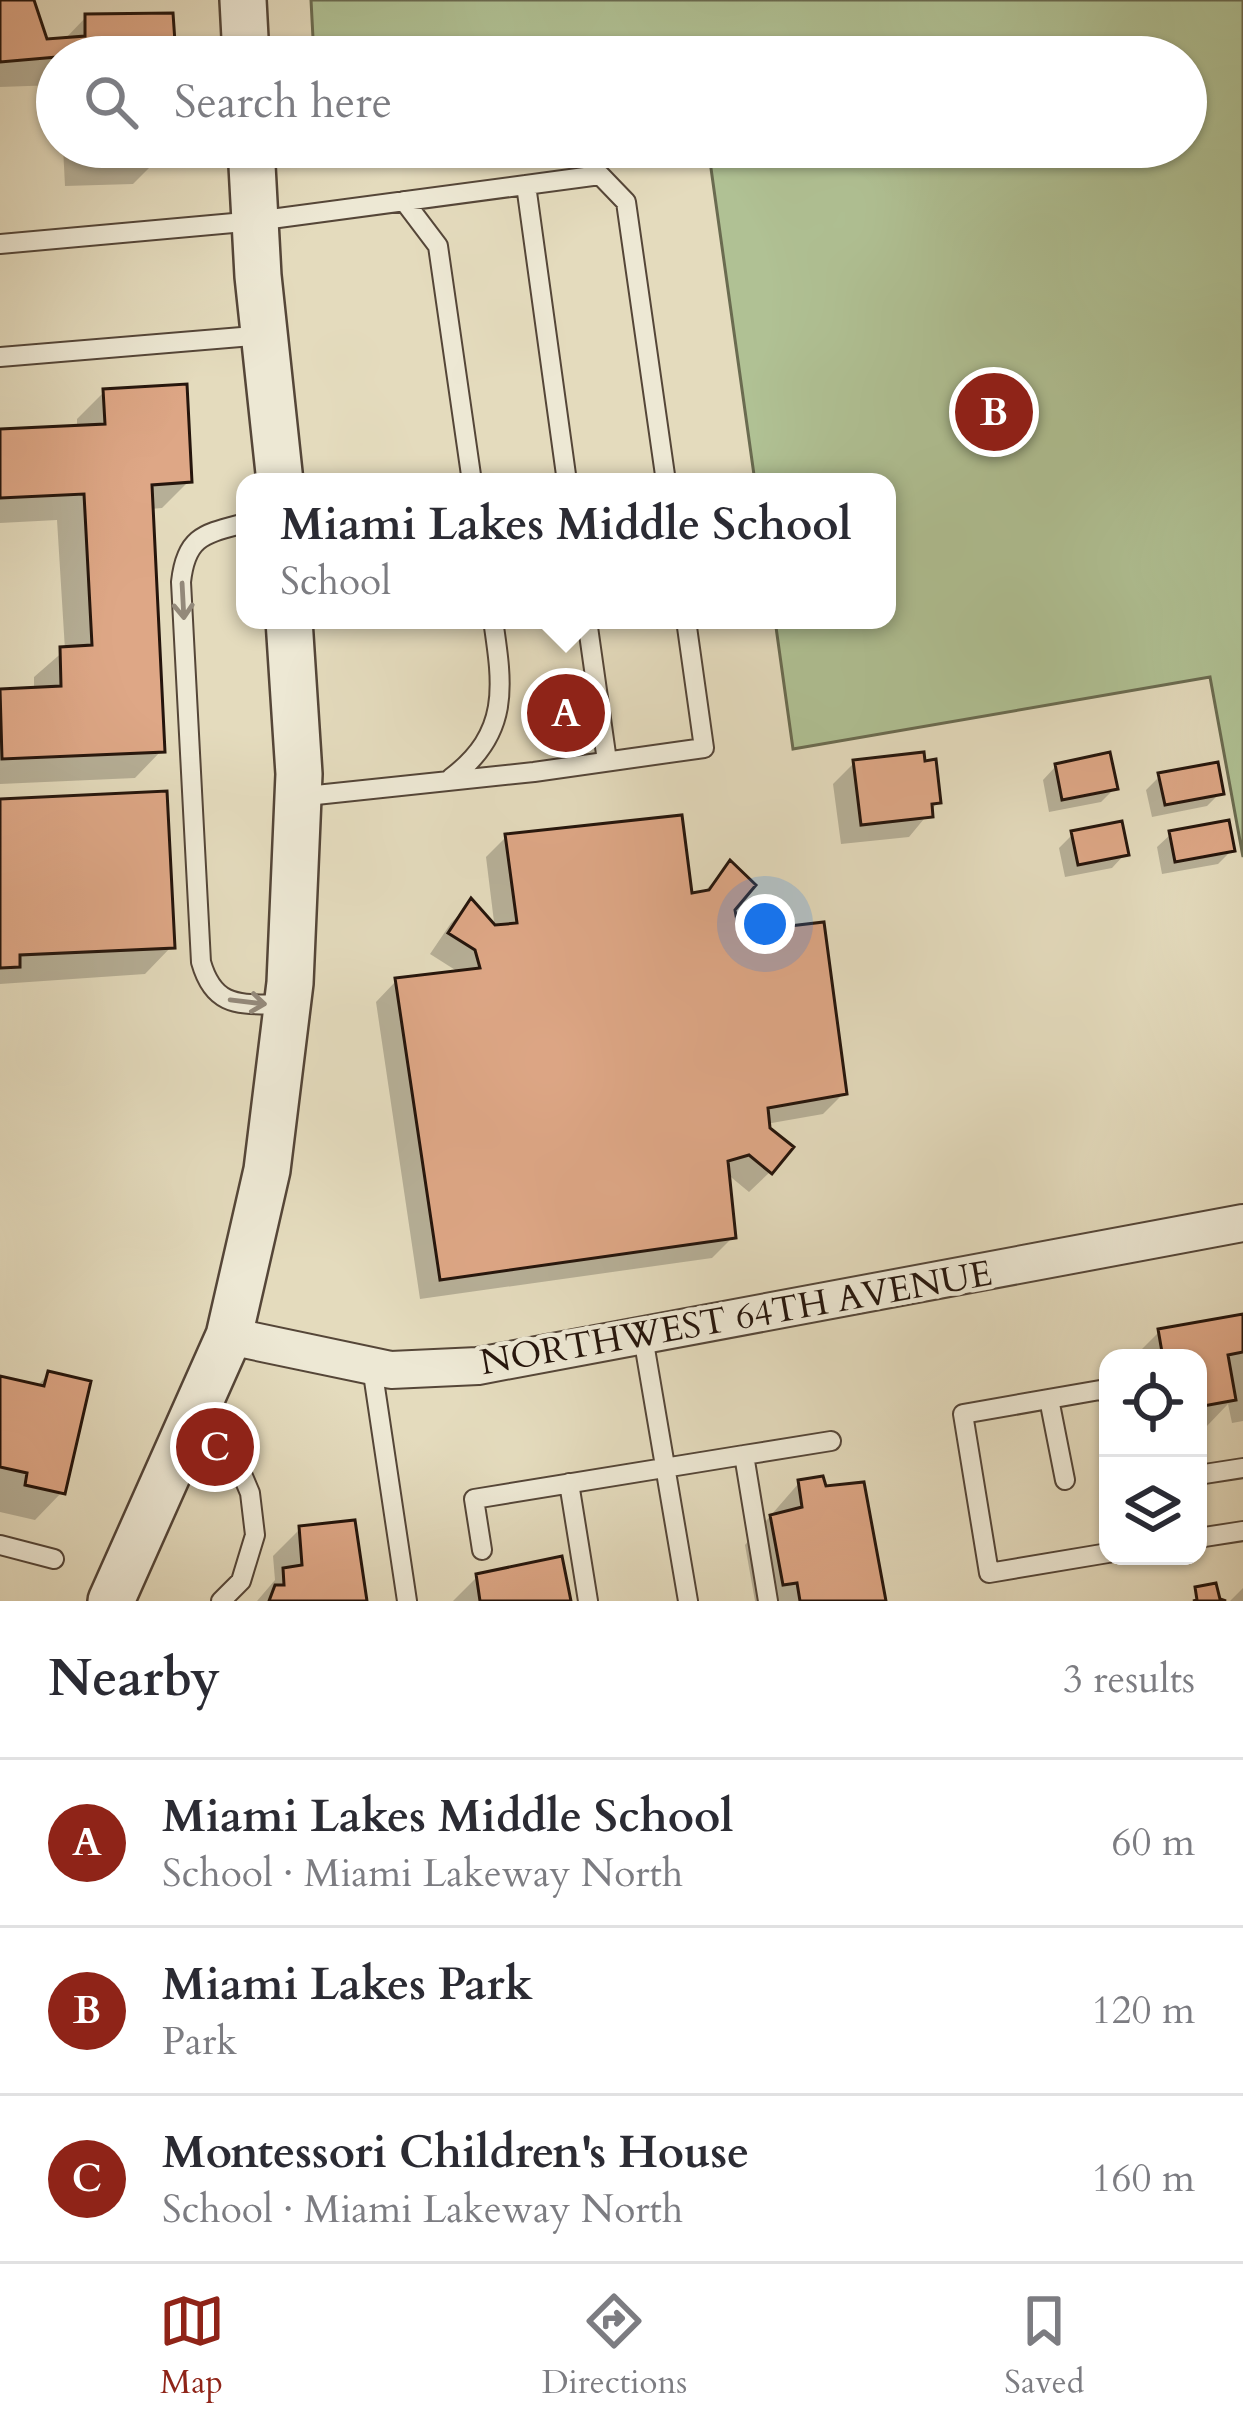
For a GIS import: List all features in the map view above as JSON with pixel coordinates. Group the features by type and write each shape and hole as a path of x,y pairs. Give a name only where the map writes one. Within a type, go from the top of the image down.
{"street":[{"path":"243,0 245,36"},
{"path":"252,168 279,473"},
{"path":"111,1601 229,1336 267,1170 287,1005 298,796 289,629"},
{"name":"NORTHWEST 64TH AVENUE","path":"229,1336 372,1367 464,1368 1243,1223"}],"lane":[{"path":"0,244 256,221 600,175 626,202 665,473"},
{"path":"526,185 566,473"},
{"path":"404,202 438,246 471,473"},
{"path":"0,356 265,335"},
{"path":"236,526 195,541 184,555 181,582 201,962 208,985 218,996 237,1003 287,1005"},
{"path":"447,781 473,761 491,738 501,677 494,629"},
{"path":"587,629 607,761"},
{"path":"298,796 704,748 687,629"},
{"path":"643,1337 688,1601"},
{"path":"372,1367 406,1601"},
{"path":"1099,1390 963,1414 989,1574 1099,1555"},
{"path":"1049,1399 1065,1480"},
{"path":"185,1432 238,1467 250,1493 255,1535 241,1581 220,1601"},
{"path":"482,1550 473,1499 832,1441"},
{"path":"744,1455 768,1601"},
{"path":"1207,1474 1243,1468"},
{"path":"569,1483 588,1601"},
{"path":"1207,1537 1243,1531"},
{"path":"0,1545 54,1558"}],"green space":[{"path":"311,0 1243,0 1243,857 1210,677 793,749 776,629 896,629 896,473 754,473 711,168 1207,168 1207,36 313,36"}],"building":[{"path":"0,0 34,0 46,36 36,36 36,59 0,62"},
{"path":"173,13 175,36 85,36 85,14"},
{"path":"187,384 192,482 152,485 165,752 2,759 0,689 61,686 60,647 92,645 84,494 0,498 0,429 105,424 103,389"},
{"path":"924,752 925,761 936,759 941,803 932,804 933,817 861,825 853,760"},
{"path":"1110,752 1118,789 1062,800 1055,764"},
{"path":"1218,762 1224,794 1165,805 1158,773"},
{"path":"167,791 175,948 20,955 20,967 0,968 0,799"},
{"path":"682,815 692,893 709,890 730,860 756,885 735,910 739,932 824,922 847,1094 768,1108 770,1128 794,1147 772,1174 749,1155 728,1161 736,1238 440,1280 395,978 480,968 475,950 448,933 471,898 495,925 517,923 505,834"},
{"path":"1229,820 1235,851 1175,862 1169,831"},
{"path":"1122,821 1129,855 1078,865 1071,831"},
{"path":"1243,1314 1243,1352 1228,1355 1236,1400 1207,1405 1207,1349 1161,1349 1158,1329"},
{"path":"48,1371 91,1381 65,1494 25,1485 27,1473 0,1467 0,1376 44,1386"},
{"path":"823,1476 826,1486 864,1482 886,1601 800,1601 797,1583 783,1585 770,1515 802,1507 798,1480"},
{"path":"355,1520 367,1601 269,1601 275,1585 284,1585 283,1568 302,1565 299,1526"},
{"path":"562,1556 571,1601 480,1601 476,1574"},
{"path":"1216,1583 1220,1599 1226,1601 1193,1601 1197,1600 1195,1587"}],"place":[{"name":"Miami Lakes Park","path":"994,412"},
{"name":"Miami Lakes Middle School","path":"566,713"},
{"name":"Montessori Children's House","path":"215,1447"}]}
